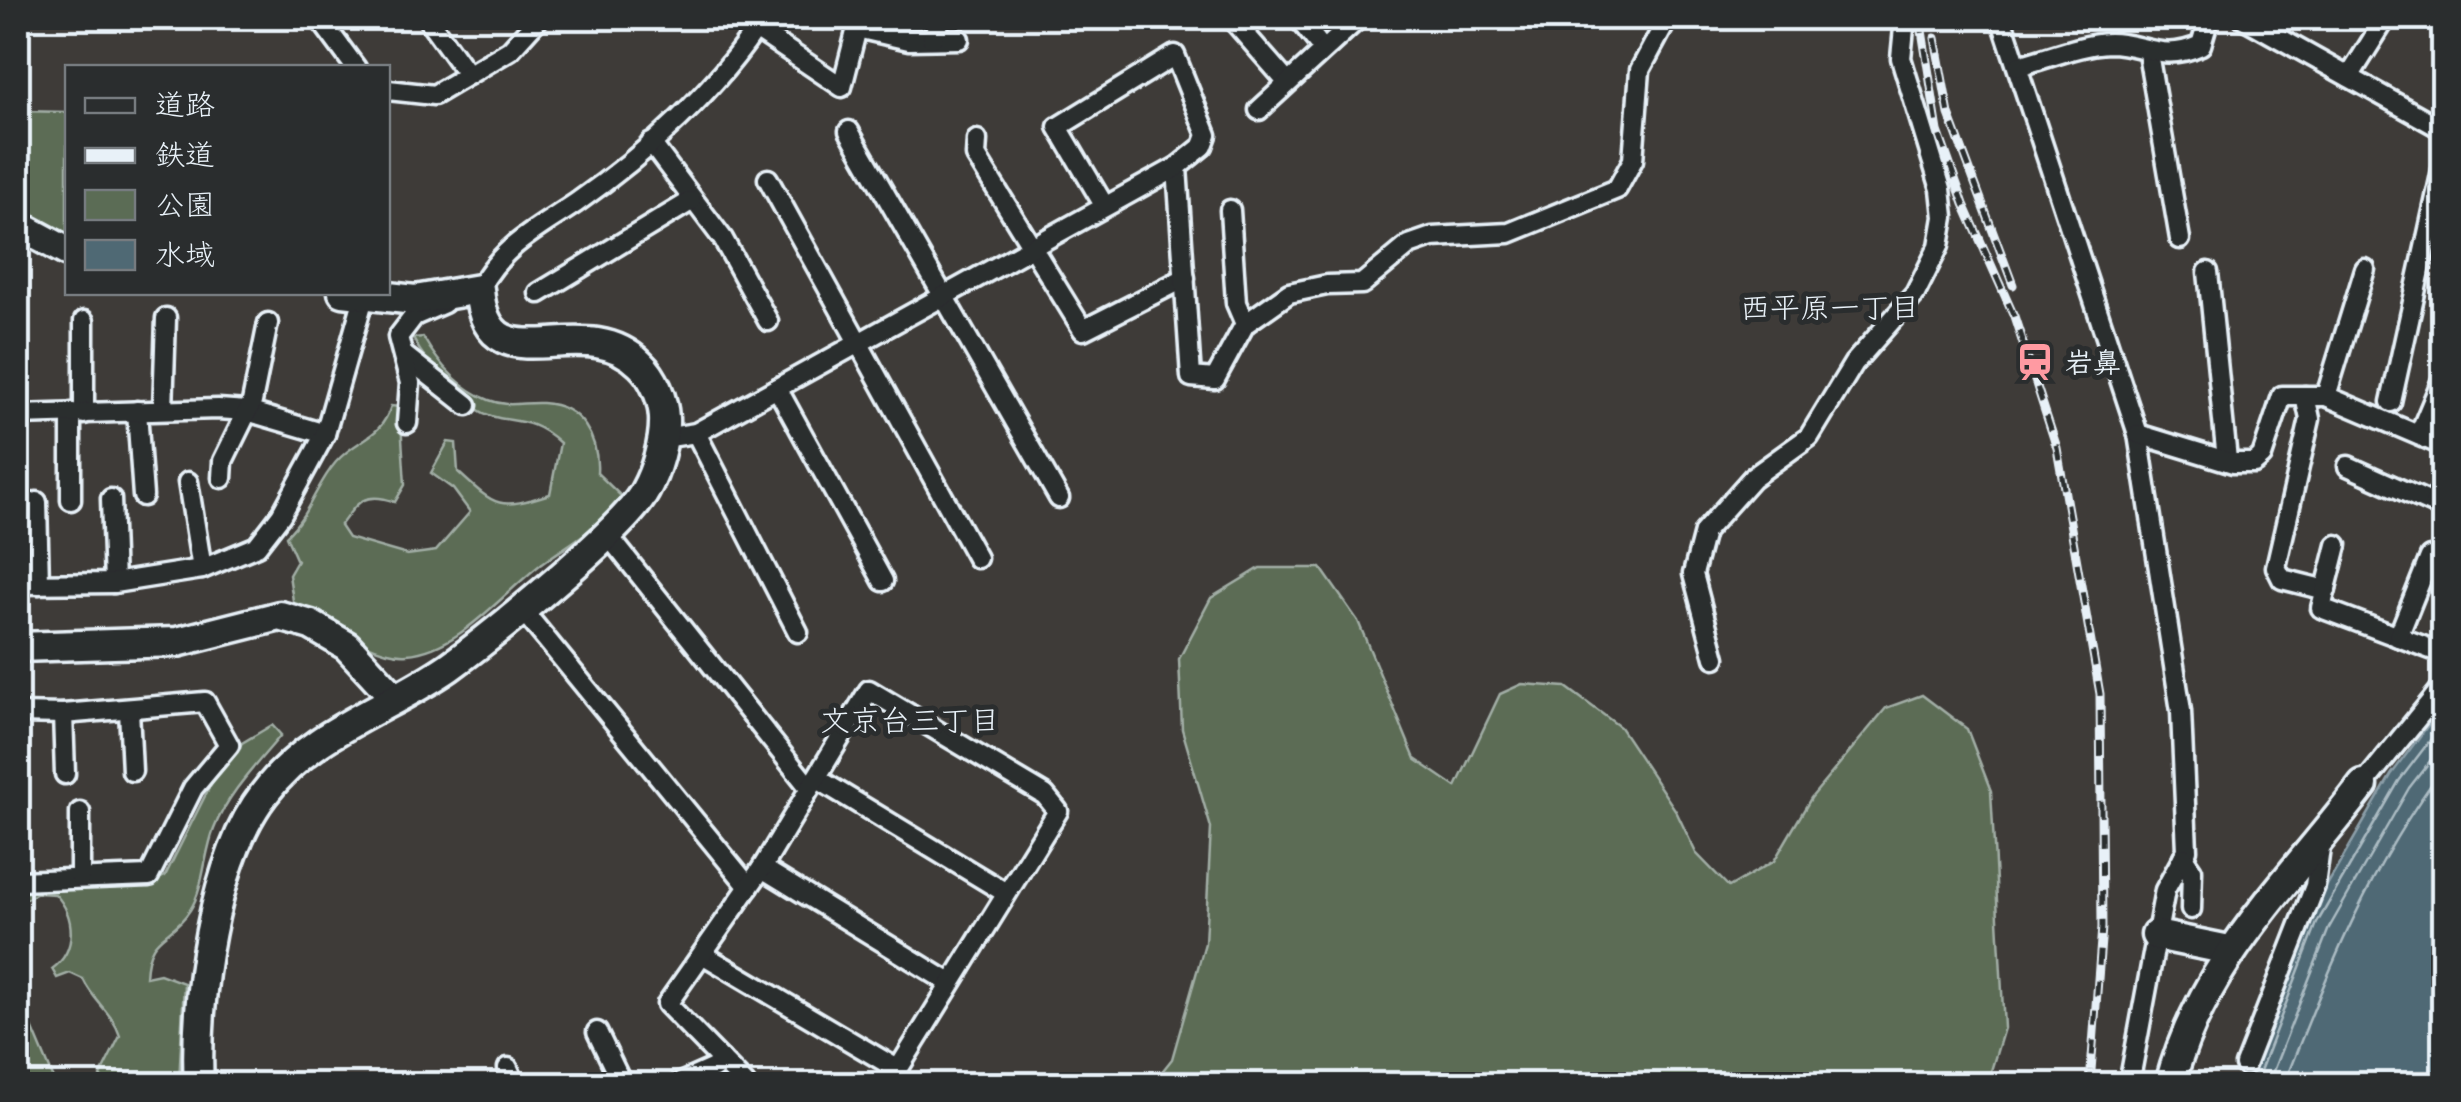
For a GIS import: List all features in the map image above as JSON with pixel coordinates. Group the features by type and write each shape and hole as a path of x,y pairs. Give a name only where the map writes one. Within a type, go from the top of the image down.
{"street":[{"path":"320,18 354,65"},
{"path":"427,18 468,75"},
{"path":"390,90 434,95 510,50 538,18"},
{"path":"932,39 941,18"},
{"path":"1231,18 1287,82"},
{"path":"1298,18 1322,48"},
{"path":"1259,110 1359,18"},
{"path":"1177,167 1191,377 1215,380 1244,324 1289,293 1327,284 1362,284 1410,245 1432,237 1509,233 1617,189 1633,160 1640,70 1668,18"},
{"path":"1715,658 1694,574 1704,532 1752,478 1809,437 1854,363 1916,294 1939,246 1944,217 1941,189 1901,58 1905,18"},
{"path":"2001,18 2138,434 2181,711 2187,819 2183,857 2164,890 2129,1084"},
{"path":"2018,66 2110,43 2148,52 2186,52 2201,45 2209,18"},
{"path":"2243,18 2444,130"},
{"path":"2349,78 2386,18"},
{"path":"407,423 411,400 405,356 398,337 404,326 414,316 467,290 504,250 576,203 651,143 698,99 759,23 842,87 855,21 909,40 959,39"},
{"path":"2148,52 2180,240"},
{"path":"662,438 696,433 1177,167 1202,146 1207,135 1175,54 1058,127 1104,204"},
{"path":"849,131 1059,498"},
{"path":"977,140 976,156 1083,330 1184,278"},
{"path":"651,143 723,238 768,321"},
{"path":"2392,402 2436,239 2444,161"},
{"path":"768,179 976,558"},
{"path":"539,293 691,200"},
{"path":"1230,210 1236,303 1244,324"},
{"path":"18,225 65,250"},
{"path":"2326,396 2365,269"},
{"path":"2208,272 2226,460"},
{"path":"18,584 114,583 202,568 257,546 280,515 325,434 354,295 416,300 467,290"},
{"path":"199,1084 200,1019 216,912 226,867 263,795 300,758 340,728 449,666 607,534 645,492 662,438 662,402 647,370 634,358 586,338 523,346 509,342 485,320 467,290"},
{"path":"163,410 166,318"},
{"path":"71,500 84,321"},
{"path":"222,478 223,461 248,411 268,322"},
{"path":"405,356 467,405"},
{"path":"2419,436 2444,375"},
{"path":"777,388 884,581"},
{"path":"2138,434 2226,460 2254,463 2262,456 2282,396 2326,396 2444,446"},
{"path":"2305,396 2310,419 2276,567 2282,579 2326,590"},
{"path":"138,411 143,496"},
{"path":"18,416 248,411 325,434"},
{"path":"696,433 798,632"},
{"path":"2348,466 2438,507 2444,484"},
{"path":"188,482 202,568"},
{"path":"111,499 114,583"},
{"path":"37,502 38,584"},
{"path":"607,534 812,782 1006,893"},
{"path":"2337,545 2322,608 2444,654"},
{"path":"2398,637 2430,557"},
{"path":"520,607 749,887"},
{"path":"18,647 178,642 280,616 312,624 338,640 395,698"},
{"path":"2170,1084 2204,992 2229,950 2444,685"},
{"path":"704,955 894,1077 1058,812 1029,786 869,690 762,868 667,1004 746,1084"},
{"path":"18,714 129,710 205,702 229,745 193,788 149,876 18,881"},
{"path":"129,710 132,772"},
{"path":"63,714 65,774"},
{"path":"80,812 80,878"},
{"path":"2245,1065 2314,886 2321,840"},
{"path":"2183,857 2192,870 2191,910"},
{"path":"762,868 950,983"},
{"path":"2156,934 2229,950"},
{"path":"596,1032 622,1084"},
{"path":"678,1084 714,1068 721,1060"}],"green space":[{"path":"18,111 65,112 65,237 18,207"},
{"path":"423,337 451,374 478,395 503,404 556,405 578,417 591,436 597,473 621,496 594,527 540,565 462,632 444,643 407,654 365,644 294,607 289,575 297,561 286,536 336,462 381,426 391,406 400,407 405,485 395,502 369,498 352,510 340,526 348,538 407,555 436,551 470,512 453,489 431,473 448,442 456,443 458,472 491,499 509,504 550,494 560,443 536,426 486,414 467,402 431,366 413,338"},
{"path":"1260,568 1321,568 1358,621 1415,759 1456,787 1500,694 1522,684 1566,687 1620,727 1676,811 1696,853 1729,887 1774,861 1811,798 1886,708 1922,695 1967,729 1991,791 2004,1028 1987,1084 1152,1084 1172,1059 1205,943 1211,828 1182,729 1179,659 1211,598"},
{"path":"272,725 281,735 244,779 220,816 195,902 156,944 148,962 146,977 160,974 184,983 179,1084 107,1084 100,1076 120,1036 117,1028 83,979 70,973 57,978 52,969 70,942 67,912 55,894 38,893 18,903 18,888 143,886 165,876 212,782 242,743"},
{"path":"18,961 30,1022 56,1084 18,1084"}],"water":[{"path":"2443,705 2443,1084 2244,1084 2308,918 2391,775"}],"railway":[{"path":"1920,18 1938,131 1964,204 2014,316 2057,448 2100,694 2102,927 2090,1084"},
{"path":"1935,38 1949,114 2013,285"}],"place":[{"name":"岩鼻","path":"2035,362"}],"district":[{"name":"西平原一丁目","path":"1830,308"},
{"name":"文京台三丁目","path":"910,721"}]}
